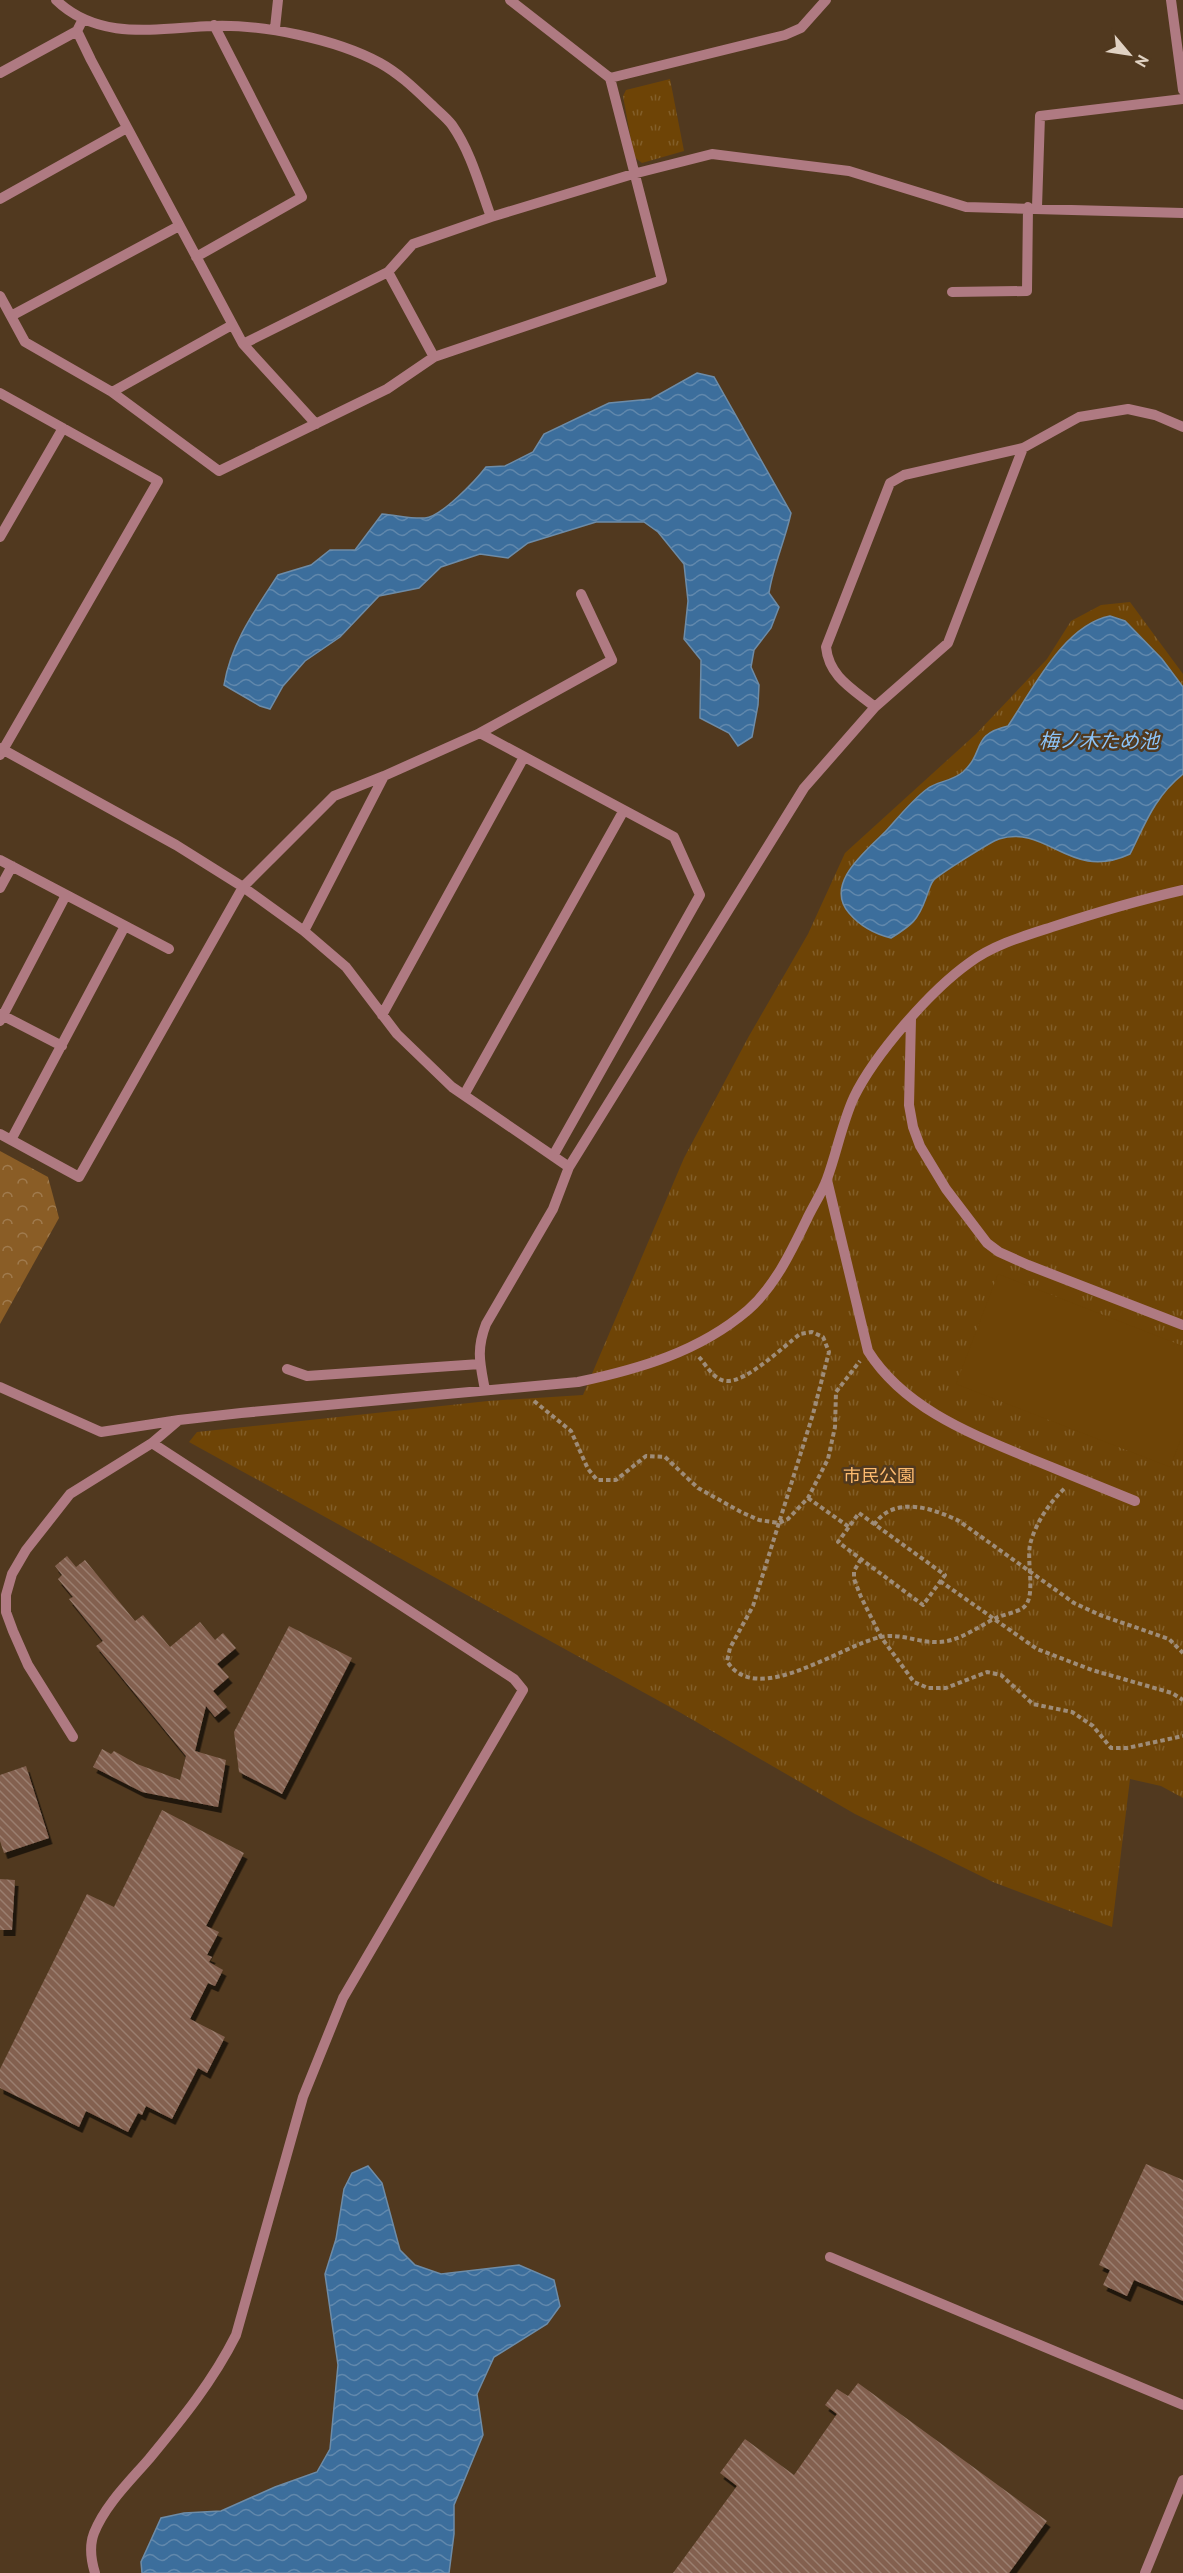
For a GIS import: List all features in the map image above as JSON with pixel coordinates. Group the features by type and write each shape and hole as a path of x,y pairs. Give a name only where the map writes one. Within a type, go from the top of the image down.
{"street":[{"path":"56,0 83,19 117,30 214,26 275,28 355,52 380,63 415,88 452,125 473,165 491,217"},
{"path":"275,28 278,0"},
{"path":"0,296 25,342 112,392 219,471 387,389 434,357 662,280 610,78 510,0"},
{"path":"610,78 785,35 801,28 826,0"},
{"path":"1171,0 1183,90"},
{"path":"0,73 77,31 83,19"},
{"path":"196,257 302,197 214,26"},
{"path":"77,31 243,344 316,424"},
{"path":"952,292 1027,291 1040,117 1183,99"},
{"path":"0,198 127,128"},
{"path":"243,344 388,272 413,244 491,217 633,174 712,154 849,171 966,207 1033,207 1183,213"},
{"path":"11,316 179,226"},
{"path":"388,272 434,357"},
{"path":"112,392 232,325"},
{"path":"0,393 158,481 1,751 176,845 243,887 304,931 346,967 397,1034 452,1087 569,1167"},
{"path":"875,707 835,674 827,661 826,647 890,483 904,475 1023,448 1080,417 1128,409 1155,415 1183,426"},
{"path":"1,532 63,428"},
{"path":"485,1390 478,1354 486,1324 553,1209 569,1167 804,788 875,707 948,643 1023,448"},
{"path":"0,1134 79,1177 243,887 334,796 480,734 612,660 581,594"},
{"path":"480,734 674,837 700,895 553,1156"},
{"path":"382,1014 524,757"},
{"path":"304,931 384,776"},
{"path":"464,1095 624,810"},
{"path":"0,860 168,949"},
{"path":"0,888 12,866"},
{"path":"0,1386 101,1432 179,1420 578,1382 627,1372 673,1357 748,1310 769,1287 786,1262 827,1180 854,1097 876,1059 946,981 970,962 998,947 1099,911 1183,890"},
{"path":"62,1046 1,1017 66,895"},
{"path":"11,1140 125,926"},
{"path":"911,1019 909,1105 913,1127 920,1146 946,1189 987,1244 1028,1265 1183,1325"},
{"path":"827,1180 868,1351 882,1373 918,1404 965,1431 1135,1502"},
{"path":"287,1369 307,1376 480,1364"},
{"path":"73,1737 21,1648 6,1612 6,1594 12,1574 27,1550 70,1494 152,1443 179,1420"},
{"path":"95,2573 90,2558 94,2533 113,2502 191,2408 218,2371 236,2336 303,2097 343,1998 523,1690 514,1679 152,1443"},
{"path":"830,2257 1183,2405"},
{"path":"1145,2573 1183,2480"}],"path":[{"path":"691,1346 713,1375 724,1382 741,1379 800,1334 812,1332 823,1337 829,1352 753,1606 730,1648 727,1661 733,1670 744,1677 775,1678 881,1637 906,1637 936,1642 971,1633 995,1619 1024,1607 1030,1596 1030,1543 1038,1524 1060,1493 1076,1477"},
{"path":"515,1387 571,1431 588,1469 597,1480 616,1480 629,1467 646,1456 665,1457 698,1488 759,1520 779,1523 788,1519 808,1498 828,1459 835,1428 836,1392 868,1351"},
{"path":"808,1498 849,1527"},
{"path":"874,1525 880,1516 890,1509 908,1506 940,1511 959,1521 986,1542 1029,1569 1074,1603 1100,1615 1169,1639 1183,1653"},
{"path":"859,1514 945,1575 923,1605 838,1542 849,1527 859,1514"},
{"path":"861,1559 854,1571 854,1579 861,1598 881,1637 914,1682 928,1688 946,1688 987,1672 1001,1675 1033,1704 1072,1712 1093,1726 1111,1748 1126,1748 1183,1736"},
{"path":"940,1581 1045,1653 1092,1670 1172,1693 1183,1700"}],"green space":[{"path":"670,79 684,151 642,163 634,157 623,96 626,90"},
{"name":"市民公園","path":"1130,602 1183,674 1183,1798 1161,1786 1130,1779 1112,1927 993,1882 855,1814 681,1713 189,1442 197,1432 488,1401 583,1395 684,1158 749,1036 808,934 845,853 976,734 1047,659 1071,621 1101,605"},
{"path":"0,1151 48,1177 59,1218 0,1324"},
{"path":"998,1274 1183,1346 1183,1434 1170,1467 956,1384"}],"water":[{"path":"697,373 714,377 791,513 769,593 779,607 771,628 754,650 751,667 759,685 752,737 738,746 729,733 700,718 701,660 684,639 688,601 684,564 658,532 644,522 596,522 528,543 508,558 480,554 441,567 419,588 379,596 340,637 305,661 283,686 270,709 260,706 224,685 238,641 278,575 311,565 330,550 355,550 382,514 414,518 432,516 458,497 486,467 505,466 533,452 544,434 609,403 651,399"},
{"name":"梅ノ木ため池","path":"1110,616 1125,621 1162,659 1183,687 1183,774 1158,801 1130,854 1109,861 1091,861 1075,858 1032,839 1016,836 999,839 936,878 917,917 891,938 874,932 858,922 849,913 843,902 841,891 844,880 858,859 921,794 931,786 954,778 963,772 988,734 1008,726 1039,677 1064,645 1093,622"},
{"path":"368,2166 382,2183 400,2250 415,2265 441,2274 519,2265 554,2280 560,2306 547,2324 494,2357 477,2394 483,2435 454,2505 454,2534 449,2573 142,2573 141,2562 161,2518 184,2513 221,2511 275,2487 317,2472 330,2449 338,2365 325,2274 336,2239 344,2189 352,2173"}],"building":[{"path":"67,1556 76,1567 85,1560 135,1621 143,1615 170,1647 200,1622 215,1640 223,1633 236,1648 217,1664 229,1677 213,1691 227,1707 215,1717 206,1706 195,1751 226,1760 218,1807 142,1792 93,1767 102,1749 111,1754 114,1751 137,1764 180,1780 186,1756 96,1646 103,1641 69,1599 73,1597 58,1579 62,1575 55,1566"},
{"path":"289,1626 352,1658 282,1794 239,1772 234,1732"},
{"path":"26,1766 49,1838 4,1853 0,1841 0,1775"},
{"path":"162,1810 244,1853 206,1926 219,1932 207,1955 212,1957 209,1962 223,1970 215,1986 208,1983 190,2019 225,2037 207,2073 198,2068 172,2119 146,2106 142,2115 138,2113 128,2132 86,2111 79,2127 0,2088 0,2069 87,1894 114,1907"},
{"path":"0,1879 15,1880 12,1930 0,1930"},
{"path":"1146,2164 1183,2180 1183,2301 1134,2280 1127,2296 1103,2285 1110,2270 1099,2265"},
{"path":"858,2383 1047,2521 1009,2573 673,2573 737,2486 720,2473 745,2439 794,2475 837,2414 825,2405 837,2389 848,2396"}]}
